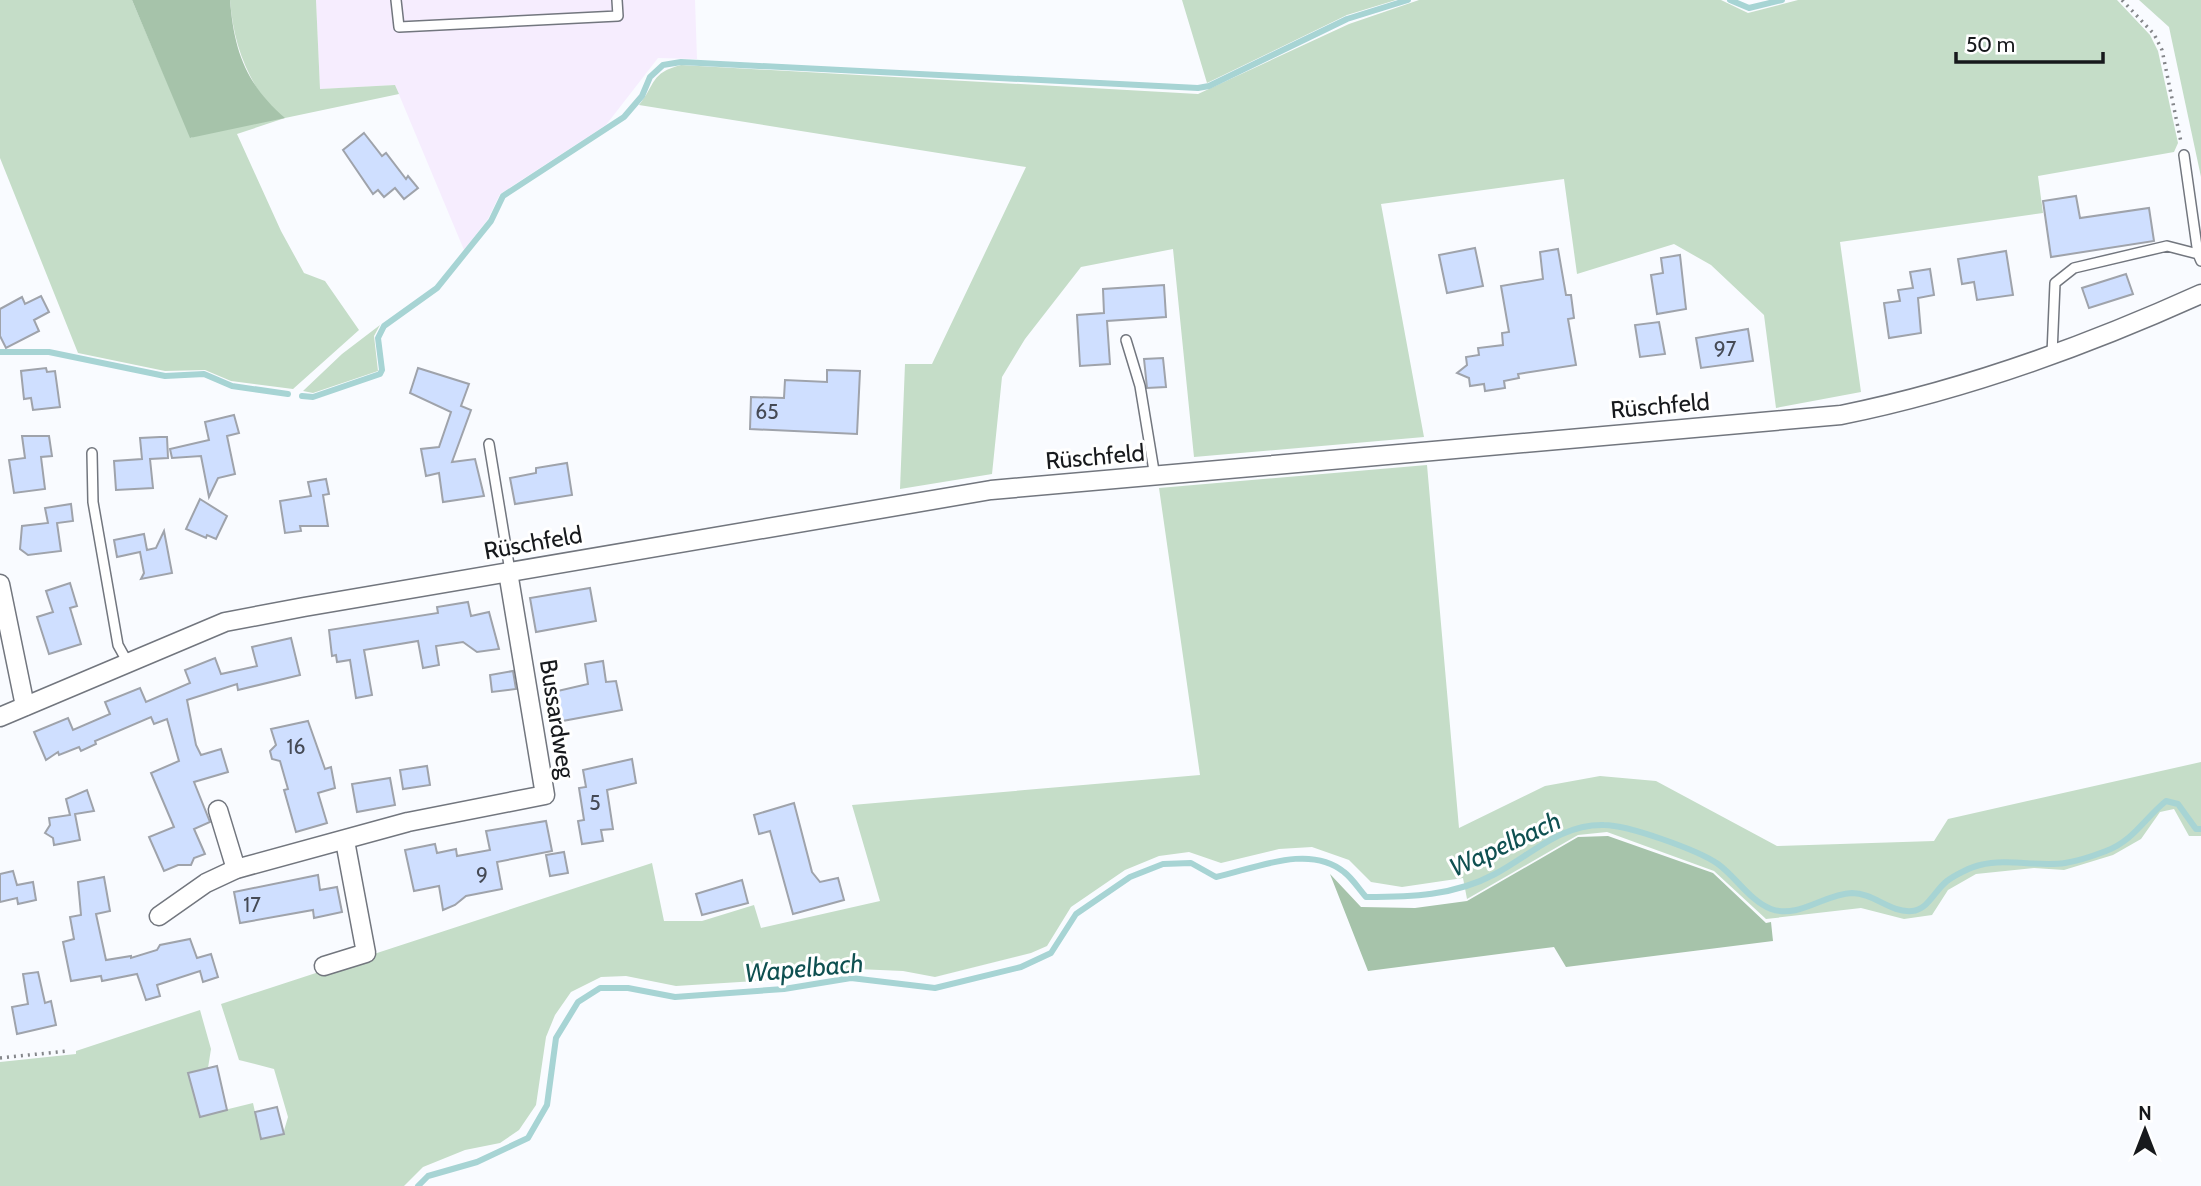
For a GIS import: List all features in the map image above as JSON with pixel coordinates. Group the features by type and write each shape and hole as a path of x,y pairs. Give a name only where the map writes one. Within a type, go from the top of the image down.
{"street":[{"name":"Rüschfeld","path":"0,717 225,622 991,490 1840,415 1901,402 2104,338 2201,294"},
{"name":"Bussardweg","path":"159,916 206,883 236,869 408,822 545,795 509,571"},
{"path":"0,584 26,706"},
{"path":"218,810 236,869"},
{"path":"324,966 366,953 345,841"}],"lane":[{"path":"396,0 399,27 618,16 617,0"},
{"path":"2052,354 2055,283 2074,268 2167,246 2200,258 2184,155"},
{"path":"1126,340 1140,386 1155,477"},
{"path":"489,444 509,571"},
{"path":"92,453 93,502 118,645 128,663"}],"path":[{"path":"2122,0 2154,34 2161,50 2184,155"},
{"path":"0,1058 67,1051"}],"shaded area":[{"path":"316,0 695,0 697,59 658,58 606,125 500,194 488,219 464,250 395,85 320,89"}],"green space":[{"path":"0,0 132,0 191,138 263,98 240,51 230,0 316,0 320,89 395,85 399,94 285,118 237,134 281,231 304,273 325,281 359,330 293,389 231,381 205,370 165,371 78,353 0,158"},
{"path":"132,0 230,0 235,35 244,65 261,92 285,118 190,138"},
{"path":"1182,0 1396,0 1347,15 1207,83"},
{"path":"1419,0 1721,0 1748,13 1798,0 2117,0 2150,35 2158,51 2178,143 2174,152 2038,176 2043,213 1840,242 1861,392 1776,408 1764,315 1711,265 1674,244 1577,274 1564,179 1381,204 1424,437 1194,457 1173,249 1081,267 1025,339 1002,377 992,474 900,489 905,364 932,364 1026,167 639,105 659,76 681,65 1198,94 1349,24"},
{"path":"2139,0 2201,0 2201,177 2169,27"},
{"path":"380,325 374,336 378,371 313,393 303,391 342,354"},
{"path":"1427,465 1459,828 1545,786 1600,776 1656,781 1777,846 1934,841 1948,819 2201,762 2201,836 2189,836 2174,809 2160,812 2141,839 2113,855 2064,870 2034,868 1976,874 1948,890 1932,915 1904,919 1861,908 1766,919 1714,871 1607,832 1578,835 1467,899 1463,878 1402,887 1371,882 1349,860 1312,847 1279,849 1221,863 1189,852 1159,856 1125,870 1071,907 1047,946 1031,953 935,977 903,971 857,969 786,979 676,986 626,976 601,977 571,992 555,1015 546,1037 536,1105 519,1130 500,1143 465,1150 423,1167 404,1186 0,1186 0,1062 76,1054 76,1051 200,1010 211,1049 208,1068 188,1073 200,1116 253,1103 261,1139 283,1134 288,1117 274,1069 239,1060 221,1004 652,863 664,921 702,921 754,905 761,928 880,901 852,805 1200,775 1159,488"},
{"path":"1608,836 1713,873 1766,923 1771,922 1773,941 1566,967 1554,947 1368,971 1330,874 1361,907 1415,908 1467,901 1578,837"}],"building":[{"path":"364,133 382,156 386,153 406,179 408,176 418,188 404,199 395,188 384,197 378,190 373,194 343,150"},
{"path":"2076,196 2080,218 2149,208 2154,241 2051,257 2043,201"},
{"path":"1475,248 1483,286 1447,293 1439,255"},
{"path":"1558,249 1566,295 1571,295 1574,318 1568,319 1576,365 1518,374 1519,378 1504,381 1505,388 1485,391 1484,384 1470,386 1469,378 1457,373 1467,365 1466,357 1479,355 1478,348 1503,345 1502,333 1509,332 1501,286 1543,279 1540,252"},
{"path":"2006,251 2013,295 1977,300 1974,282 1962,284 1958,259"},
{"path":"1680,255 1686,309 1657,314 1651,275 1663,273 1661,258"},
{"path":"1930,269 1934,295 1918,298 1921,333 1889,338 1884,303 1900,301 1898,290 1913,288 1910,272"},
{"path":"2126,274 2133,294 2089,308 2082,288"},
{"path":"1164,285 1166,317 1107,321 1110,364 1080,366 1077,315 1104,313 1103,289"},
{"path":"41,296 49,312 34,320 39,331 6,348 0,336 0,309 22,297 25,304"},
{"path":"1659,322 1665,354 1640,357 1635,325"},
{"path":"1748,329 1753,361 1701,368 1696,338"},
{"path":"1163,358 1166,387 1147,388 1144,359"},
{"path":"46,368 47,372 55,371 60,407 33,410 31,398 24,399 21,371"},
{"path":"418,368 469,384 461,406 471,410 452,462 475,459 484,496 443,502 439,473 426,476 421,449 439,447 451,412 410,393"},
{"path":"827,370 860,371 857,434 750,429 751,397 784,398 785,380 827,382"},
{"path":"234,415 239,433 227,436 235,474 218,478 209,497 201,456 172,458 170,449 209,440 205,422"},
{"path":"22,436 49,436 52,456 41,457 45,489 14,493 9,460 25,458"},
{"path":"167,437 168,458 150,459 153,488 116,490 114,461 142,459 140,438"},
{"path":"567,463 572,495 515,504 510,478 536,473 536,468"},
{"path":"326,479 329,494 323,495 328,526 300,526 301,531 285,533 280,501 311,496 308,482"},
{"path":"200,499 227,516 216,539 207,535 206,538 186,529"},
{"path":"71,504 73,521 57,523 61,551 28,555 20,549 22,526 48,523 45,508"},
{"path":"164,531 172,573 141,579 144,573 140,552 117,557 114,540 144,534 147,550 156,548"},
{"path":"70,583 77,606 70,608 81,644 49,654 37,617 53,612 46,591"},
{"path":"590,588 596,621 536,632 530,598"},
{"path":"468,602 471,616 489,612 499,649 477,652 463,642 436,646 439,665 423,668 418,641 364,650 372,695 356,698 350,660 337,662 336,655 332,656 329,630 438,613 437,607"},
{"path":"291,638 300,675 238,690 237,684 187,700 196,745 201,755 221,749 228,772 194,782 210,822 194,829 205,854 194,858 191,865 178,865 164,871 149,837 174,827 151,773 179,761 167,719 154,724 151,717 95,741 96,744 81,751 79,747 59,755 58,752 46,760 34,732 68,718 73,730 110,714 105,702 140,688 146,702 190,683 185,670 215,658 221,674 257,666 252,647"},
{"path":"603,661 606,682 616,681 622,710 557,722 549,693 588,684 585,664"},
{"path":"513,671 516,689 492,692 490,675"},
{"path":"308,721 325,769 331,767 335,788 318,793 327,823 296,832 284,790 288,789 280,761 272,759 270,751 276,745 271,729"},
{"path":"632,759 636,783 607,790 613,829 601,830 603,841 582,844 578,821 584,820 579,788 586,787 583,770"},
{"path":"427,766 430,785 403,789 400,770"},
{"path":"390,778 395,805 357,812 352,784"},
{"path":"87,790 94,811 75,814 80,840 54,845 53,838 45,833 50,825 49,818 70,815 66,799"},
{"path":"794,803 812,872 820,882 838,878 844,900 793,914 770,831 759,834 754,815"},
{"path":"546,821 552,851 497,862 502,889 466,896 443,910 439,886 414,891 405,850 435,844 437,853 456,849 457,856 490,850 486,831"},
{"path":"564,852 568,873 550,876 546,855"},
{"path":"13,871 17,885 33,882 36,900 18,904 17,898 0,902 0,874"},
{"path":"318,875 320,890 337,887 342,912 314,918 313,910 240,923 234,892"},
{"path":"104,877 110,911 96,914 106,960 131,958 157,950 160,945 190,939 197,958 211,954 218,977 203,982 200,971 157,985 160,996 146,1000 137,974 102,981 101,976 71,981 63,942 74,939 70,917 81,915 78,882"},
{"path":"742,880 748,903 702,915 696,894"},
{"path":"38,972 45,1003 51,1001 56,1025 17,1034 12,1007 28,1004 23,974"},
{"path":"217,1066 227,1110 200,1117 188,1073"},
{"path":"277,1107 284,1134 261,1139 255,1112"}],"waterway":[{"path":"302,396 313,397 380,374 382,370 378,338 384,326 437,288 491,221 503,196 624,117 642,96 650,77 663,65 681,62 1198,88 1209,86 1347,19 1408,0"},
{"path":"1730,0 1749,8 1782,0"},
{"path":"0,352 49,352 165,376 204,374 232,386 288,394"},
{"name":"Wapelbach","path":"418,1186 428,1176 477,1162 528,1138 547,1105 556,1038 578,1002 600,988 628,988 675,997 784,989 851,978 935,988 1021,967 1051,953 1076,914 1130,877 1163,864 1191,863 1216,877 1264,864 1315,859 1344,872 1366,897 1415,896 1464,887 1495,874 1560,835 1588,826 1604,825 1645,834 1708,858 1725,869 1756,900 1771,909 1792,911 1831,897 1852,893 1868,896 1896,909 1912,911 1923,907 1947,881 1976,866 2001,862 2065,863 2106,851 2124,842 2166,801 2178,804 2196,829 2201,829"}]}
